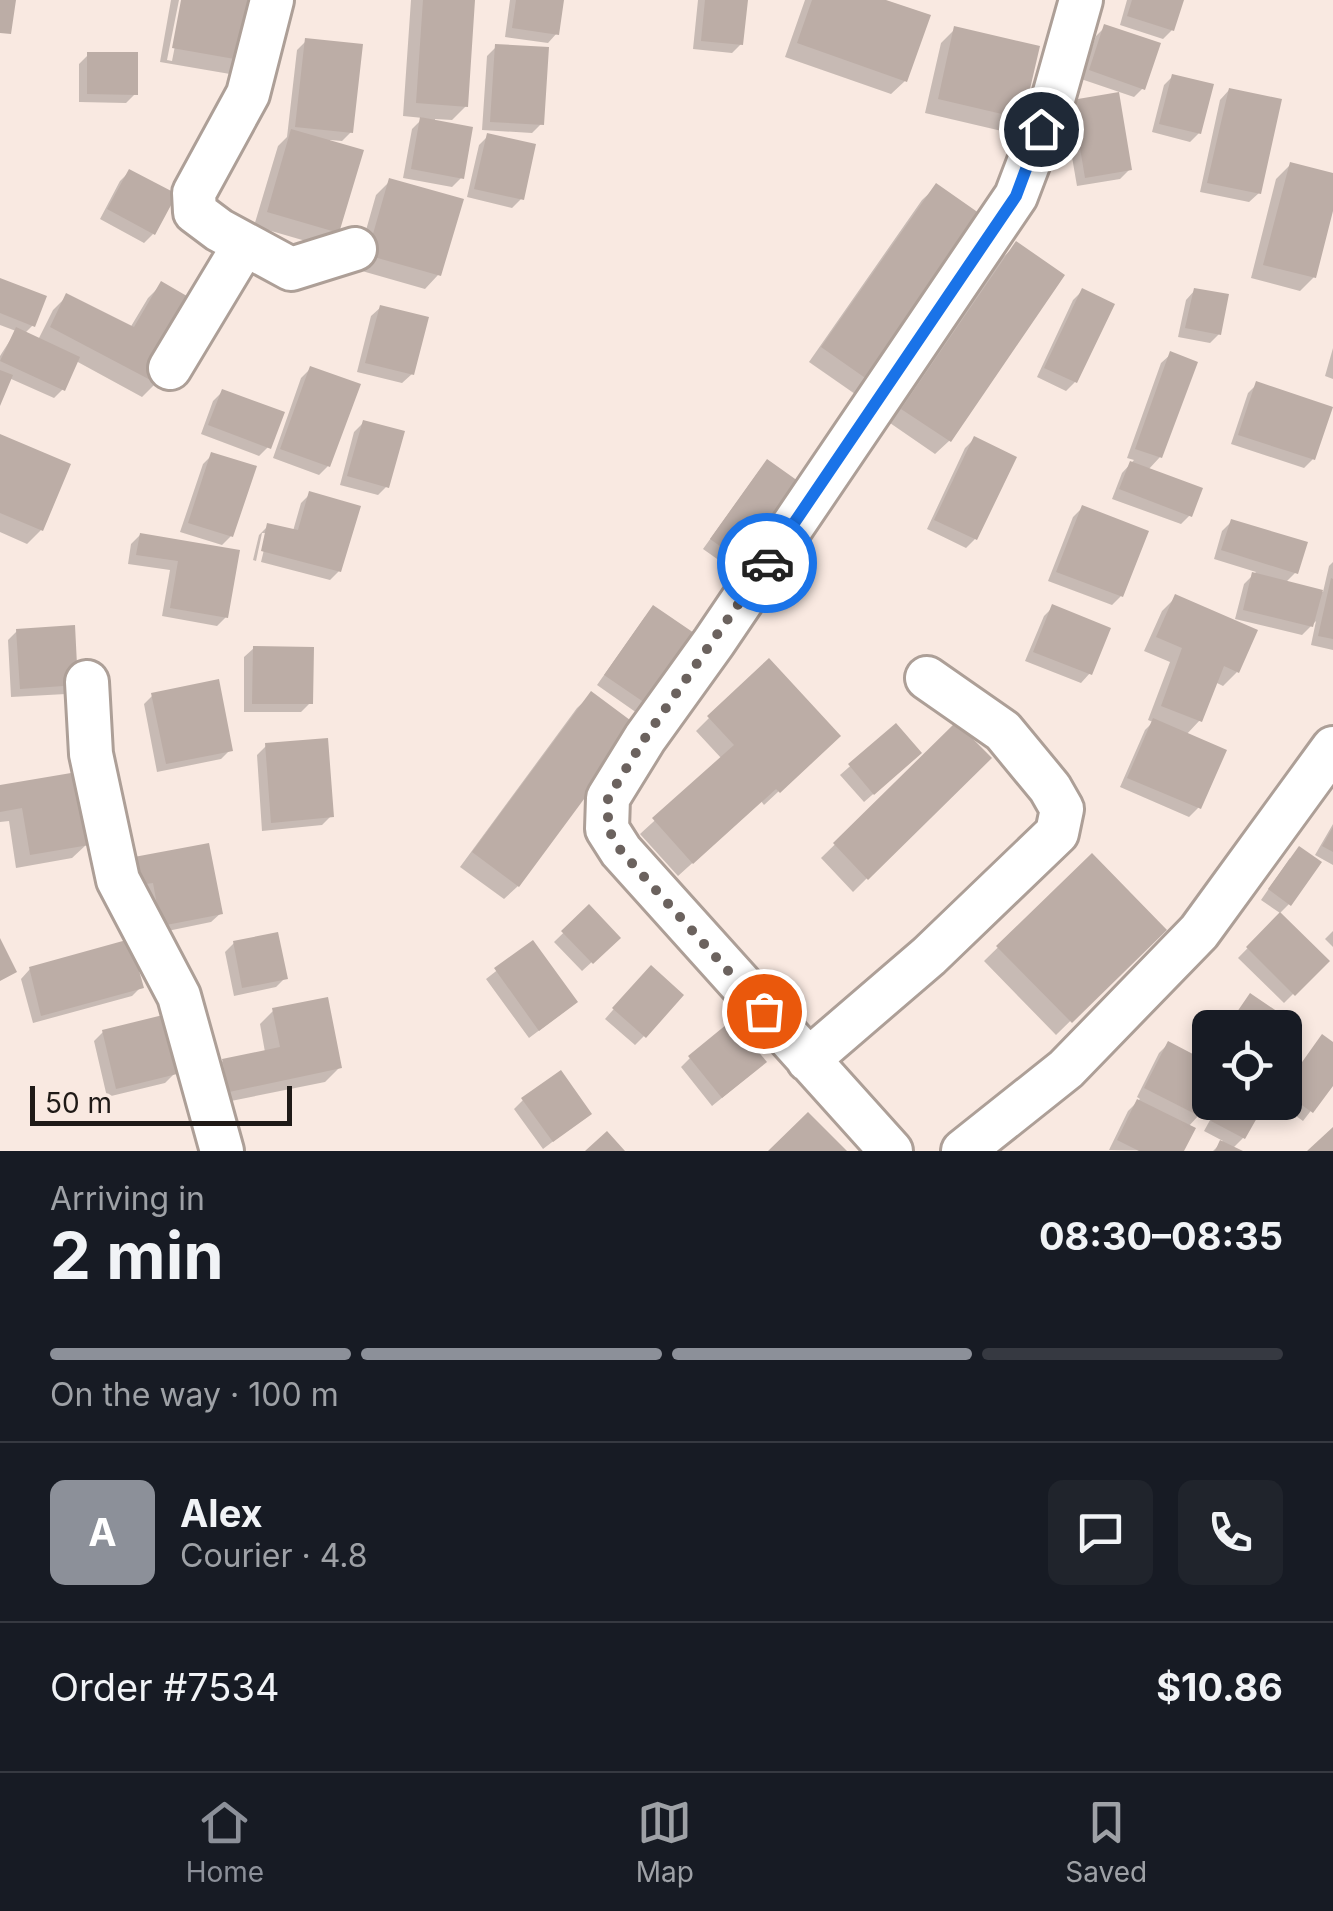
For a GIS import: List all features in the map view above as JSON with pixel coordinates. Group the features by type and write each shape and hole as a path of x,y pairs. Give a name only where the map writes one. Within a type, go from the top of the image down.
{"street":[{"path":"272,0 248,94 194,193 195,212 291,270 355,250"},
{"path":"891,1151 621,851 608,829 608,798 645,738 1016,196 1054,96 1081,0"},
{"path":"170,368 244,245"},
{"path":"808,1060 929,956 1058,833 1062,809 1050,788 1003,731 926,678"},
{"path":"87,682 91,754 118,880 179,996 222,1151"},
{"path":"963,1151 1066,1070 1199,932 1333,748"}],"building":[{"path":"0,0 16,0 11,34 0,33"},
{"path":"181,0 257,0 246,61 172,48"},
{"path":"423,0 475,0 468,107 416,103"},
{"path":"516,0 564,0 559,35 512,28"},
{"path":"705,0 748,0 743,45 701,41"},
{"path":"812,0 886,0 931,15 907,82 797,43"},
{"path":"1132,0 1184,0 1174,31 1127,16"},
{"path":"1104,24 1161,43 1145,90 1089,70"},
{"path":"954,26 1040,46 1023,119 938,99"},
{"path":"305,38 363,44 353,133 295,127"},
{"path":"495,44 549,47 544,125 490,122"},
{"path":"87,52 138,52 138,95 87,94"},
{"path":"1172,74 1214,84 1201,134 1159,124"},
{"path":"1229,88 1282,99 1261,194 1207,183"},
{"path":"1119,92 1132,170 1085,178 1072,100"},
{"path":"420,117 473,127 464,179 411,169"},
{"path":"291,129 364,150 339,233 267,212"},
{"path":"487,133 536,144 524,200 474,189"},
{"path":"1290,162 1333,173 1333,211 1316,278 1263,265"},
{"path":"129,169 177,194 155,235 107,209"},
{"path":"389,178 464,199 441,276 367,255"},
{"path":"936,183 986,218 871,382 821,347"},
{"path":"1016,241 1065,275 951,442 901,409"},
{"path":"0,278 47,296 35,327 0,313"},
{"path":"161,281 204,306 158,384 50,327 66,293 134,327"},
{"path":"1082,288 1115,304 1077,383 1044,368"},
{"path":"1194,288 1229,294 1221,335 1185,328"},
{"path":"380,305 429,317 414,375 365,363"},
{"path":"16,327 80,357 65,391 0,361"},
{"path":"1170,351 1198,362 1162,458 1135,449"},
{"path":"310,366 361,384 330,467 280,449"},
{"path":"0,370 13,375 0,406"},
{"path":"1256,381 1333,407 1315,460 1238,435"},
{"path":"222,389 285,412 271,449 208,425"},
{"path":"363,420 405,431 389,488 347,476"},
{"path":"0,434 71,464 43,531 0,513"},
{"path":"974,436 1017,457 977,540 934,520"},
{"path":"211,452 257,466 233,537 188,523"},
{"path":"767,459 805,486 748,566 710,539"},
{"path":"1130,461 1203,488 1192,517 1119,489"},
{"path":"309,491 361,506 341,572 261,551 267,523 298,530"},
{"path":"1082,505 1149,531 1123,597 1056,572"},
{"path":"1231,519 1308,542 1298,574 1221,550"},
{"path":"140,533 240,550 228,618 170,608 178,561 136,555"},
{"path":"1252,572 1323,590 1313,627 1243,610"},
{"path":"1333,579 1333,639 1318,636"},
{"path":"1175,594 1258,630 1239,673 1224,666 1202,722 1161,706 1182,648 1156,637"},
{"path":"1052,604 1111,628 1092,675 1033,652"},
{"path":"653,605 697,635 648,705 604,675"},
{"path":"75,625 78,685 20,689 16,629"},
{"path":"253,646 314,647 313,704 252,704"},
{"path":"769,658 841,736 780,793 776,789 693,864 652,818 734,745 707,716"},
{"path":"219,679 233,751 166,764 151,693"},
{"path":"591,691 638,726 519,887 472,852"},
{"path":"1153,718 1227,750 1201,809 1127,778"},
{"path":"956,722 992,758 868,880 833,843"},
{"path":"896,723 922,753 874,795 848,764"},
{"path":"328,738 334,817 271,823 265,743"},
{"path":"77,772 89,845 30,855 22,808 0,812 0,785"},
{"path":"1333,827 1333,852 1322,846"},
{"path":"209,843 223,914 161,926 153,883 122,887 118,860"},
{"path":"1299,846 1322,862 1291,906 1268,889"},
{"path":"1092,853 1167,930 1072,1023 996,946"},
{"path":"589,904 621,938 593,964 561,931"},
{"path":"1280,912 1330,961 1295,996 1246,947"},
{"path":"278,932 288,979 242,988 233,941"},
{"path":"0,938 17,972 0,981"},
{"path":"130,939 144,988 41,1016 29,967"},
{"path":"533,940 578,1002 539,1031 494,968"},
{"path":"651,965 684,995 646,1038 612,1008"},
{"path":"1250,993 1275,1010 1238,1010"},
{"path":"328,997 342,1068 229,1092 222,1059 280,1047 272,1008"},
{"path":"163,1015 177,1074 116,1089 102,1030"},
{"path":"732,1020 767,1062 722,1098 688,1056"},
{"path":"1322,1034 1333,1042 1333,1086 1313,1113 1302,1105 1302,1062"},
{"path":"1168,1041 1192,1054 1192,1112 1144,1088"},
{"path":"561,1070 592,1114 553,1142 521,1098"},
{"path":"1137,1099 1196,1128 1184,1151 1139,1151 1117,1140"},
{"path":"808,1112 847,1151 768,1151"},
{"path":"1212,1120 1256,1120 1245,1139"},
{"path":"1333,1127 1333,1151 1307,1151"},
{"path":"607,1131 625,1151 585,1151"},
{"path":"1220,1140 1243,1151 1215,1151"}],"way so far":[{"path":"764,1011 621,851 608,829 608,798 767,563"}],"route":[{"path":"767,563 1016,196 1041,129"}]}
